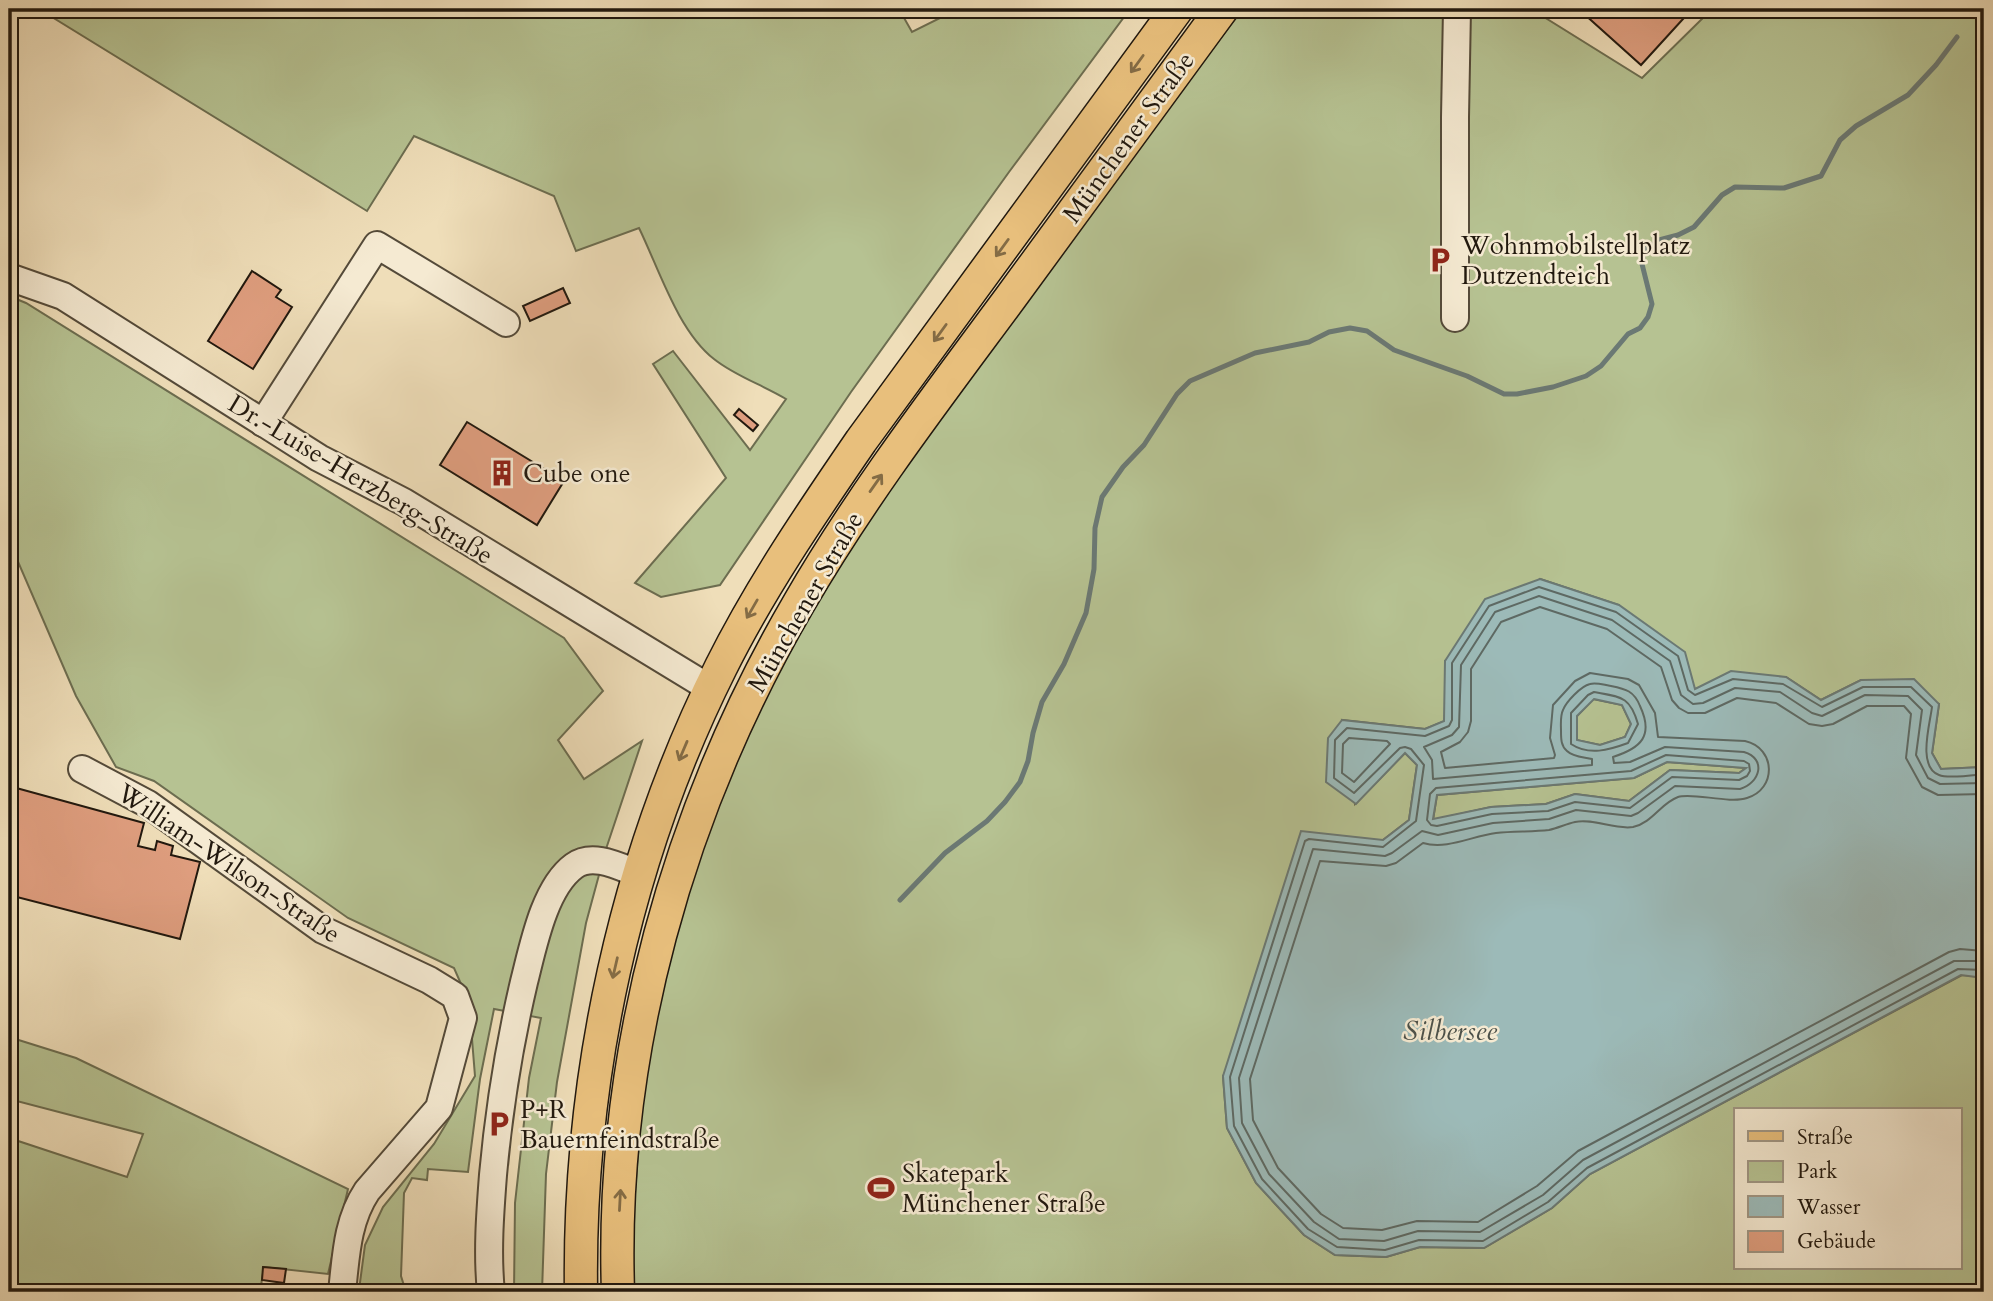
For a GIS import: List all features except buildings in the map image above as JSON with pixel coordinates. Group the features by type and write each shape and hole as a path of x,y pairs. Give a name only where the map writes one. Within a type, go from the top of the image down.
{"main road":[{"name":"Münchener Straße","path":"581,1292 581,1225 590,1116 614,974 639,874 673,777 711,689 779,565 853,453 1177,9"},
{"name":"Münchener Straße","path":"618,1292 618,1242 627,1105 649,979 664,920 693,830 715,771 742,711 800,600 880,478 1222,9"},
{"path":"711,689 742,711"},
{"path":"581,1225 601,1242 618,1242"}],"street":[{"path":"1455,318 1457,9"},
{"path":"263,423 377,245 506,323"},
{"name":"Dr.-Luise-Herzberg-Straße","path":"9,277 63,296 319,458 404,502 711,689"},
{"name":"William-Wilson-Straße","path":"82,769 148,804 323,930 429,980 455,996 463,1018 439,1108 358,1205 350,1224 342,1292"},
{"path":"491,1292 489,1242 498,1120 507,1054 543,913 561,879 575,865 593,859 639,874"}],"green space":[{"path":"39,9 899,9 912,32 958,9 1130,9 851,392 720,585 661,597 635,583 726,478 653,364 673,351 750,450 786,399 731,370 701,347 680,316 639,228 576,251 554,196 414,136 367,211"},
{"path":"1243,9 1531,9 1642,78 1712,9 1984,9 1984,767 1941,769 1932,753 1939,704 1861,680 1821,700 1786,677 1695,689 1619,605 1540,579 1445,661 1445,721 1425,729 1342,720 1355,804 1405,753 1417,765 1409,820 1383,840 1223,1076 1227,1128 1256,1183 1304,1235 1335,1255 1386,1257 1420,1247 1484,1248 1552,1208 1590,1174 1962,975 1982,977 1984,1292 627,1292 648,1029 721,779 837,556 1146,135"},
{"path":"9,296 26,303 564,638 603,691 558,740 584,779 642,741 606,849 586,923 557,1082 546,1174 542,1292 514,1292 515,1203 529,1078 541,1018 494,1009 480,1079 468,1172 428,1169 427,1180 412,1178 404,1193 401,1276 406,1292 359,1290 365,1245 383,1207 434,1144 475,1076 469,1002 454,968 348,918 154,781 116,767 76,696 16,557 9,564"},
{"path":"1593,699 1622,705 1631,724 1625,737 1600,745 1576,740 1577,716"},
{"path":"1667,762 1746,768 1739,773 1670,770 1629,801 1575,794 1546,804 1491,807 1433,820 1437,795 1634,778"},
{"path":"9,1037 76,1058 348,1189 328,1274 264,1267 260,1292 9,1292 9,1138 127,1177 143,1134 9,1099"}],"water":[{"name":"Silbersee","path":"1540,579 1619,605 1685,652 1695,689 1731,671 1786,677 1821,700 1861,680 1914,679 1939,704 1932,753 1941,769 1984,767 1984,978 1961,975 1590,1174 1552,1208 1484,1248 1420,1247 1386,1257 1335,1255 1304,1235 1256,1183 1227,1128 1223,1076 1301,831 1383,840 1409,820 1417,765 1405,753 1356,804 1326,782 1328,738 1342,720 1425,729 1444,721 1445,661 1485,599","holes":["1594,699 1622,705 1631,724 1625,737 1600,745 1577,740 1577,716","1667,762 1746,768 1739,773 1670,770 1629,801 1575,794 1546,804 1491,807 1433,819 1437,795 1634,778"]}],"waterway":[{"path":"900,900 945,853 987,821 1020,782 1028,761 1042,702 1064,664 1086,613 1094,569 1095,528 1102,497 1123,467 1144,445 1177,394 1190,381 1255,353 1309,342 1329,332 1350,328 1367,331 1394,350 1467,376 1504,394 1553,387 1586,376 1601,366 1628,334 1640,328 1648,317 1652,304 1642,264 1644,250 1659,240 1694,227 1722,195 1735,187 1784,188 1821,176 1840,140 1856,126 1908,95 1957,37"}],"place":[{"name":"Wohnmobilstellplatz Dutzendteich","path":"1440,260"},
{"name":"Cube one","path":"502,473"},
{"name":"P+R Bauernfeindstraße","path":"499,1124"},
{"name":"Skatepark Münchener Straße","path":"881,1188"}]}
